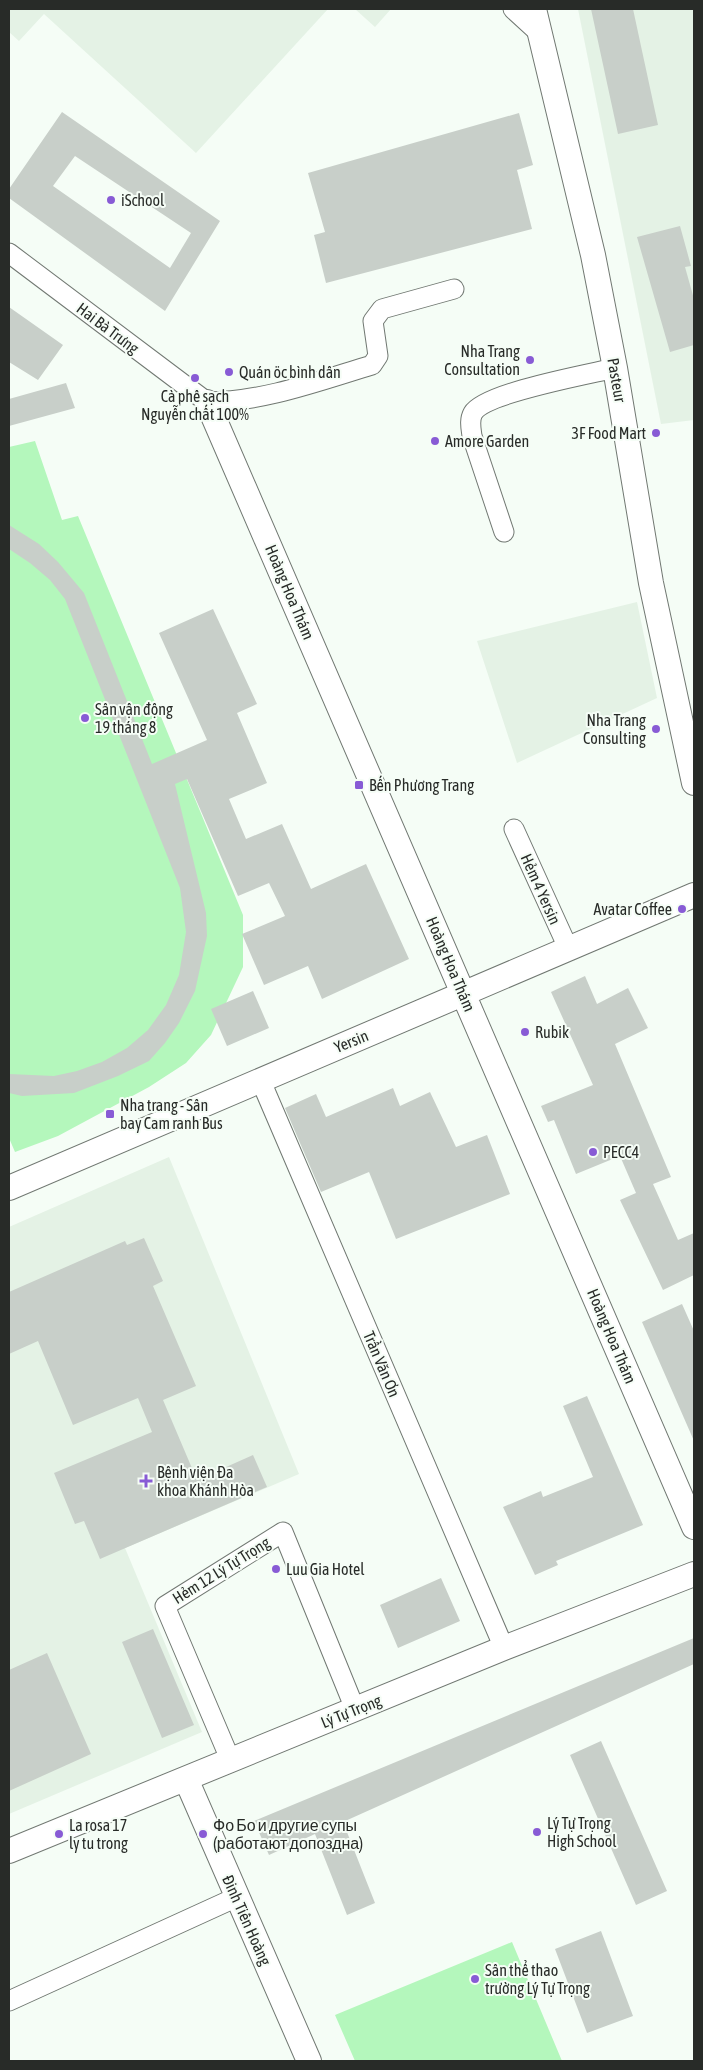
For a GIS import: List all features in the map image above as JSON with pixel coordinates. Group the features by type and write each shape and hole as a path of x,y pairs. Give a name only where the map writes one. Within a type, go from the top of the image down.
{"street":[{"path":"513,9 536,20"},
{"name":"Pasteur","path":"536,20 593,255 615,368 651,583 694,783"},
{"name":"Hai Bà Trưng","path":"9,253 207,402"},
{"path":"207,402 231,402 302,386 372,365 378,356 372,321 382,309 454,289"},
{"path":"504,532 472,436 470,422 473,413 483,403 532,388 615,368"},
{"name":"Hoàng Hoa Thám","path":"207,402 694,1527"},
{"name":"Hẻm 4 Yersin","path":"514,829 569,950"},
{"name":"Yersin","path":"9,1188 260,1079 464,995 694,896"},
{"name":"Trần Văn Ơn","path":"260,1079 504,1648"},
{"name":"Hẻm 12 Lý Tự Trọng","path":"230,1760 165,1606 283,1532 355,1710"},
{"name":"Lý Tự Trọng","path":"9,1852 504,1648 694,1574"},
{"name":"Đinh Tiên Hoàng","path":"186,1779 309,2061"},
{"path":"9,2001 237,1897"}],"shaded area":[{"path":"9,9 328,9 196,153 44,14 19,41 9,32"},
{"path":"355,9 391,9 375,27"},
{"path":"578,9 694,9 694,420 661,424"},
{"path":"637,602 657,698 517,763 477,641"},
{"name":"Bệnh viện Đa khoa Khánh Hòa","path":"169,1157 299,1474 125,1548 202,1732 9,1814 9,1227"}],"green space":[{"name":"Sân vận động 19 tháng 8","path":"35,441 62,520 78,516 243,915 243,967 211,1035 186,1063 149,1087 58,1136 15,1152 9,1138 9,447"},
{"name":"Sân thể thao trường Lý Tự Trọng","path":"512,1942 562,2061 355,2061 335,2015"}],"building":[{"path":"591,9 633,9 658,125 618,134"},
{"path":"62,112 220,221 165,311 9,198 9,189","holes":["75,156 191,233 170,268 53,186"]},
{"path":"519,113 533,165 517,170 532,229 326,283 314,235 325,232 308,173"},
{"path":"680,226 691,266 685,267 694,299 694,345 670,352 637,237"},
{"path":"9,307 63,345 38,380 9,362"},
{"path":"66,383 75,408 9,426 9,399"},
{"path":"9,525 39,544 58,562 84,593 152,764 207,740 159,633 213,609 257,704 237,713 267,783 229,799 246,839 282,824 311,889 366,864 409,959 322,999 308,966 264,985 242,934 285,916 269,883 238,896 187,779 175,784 206,913 207,936 195,991 179,1023 149,1061 118,1076 74,1093 22,1096 9,1093 9,1074 54,1076 77,1071 102,1062 127,1048 148,1030 166,1005 179,975 186,932 180,888 65,599 50,580 9,549"},
{"path":"585,976 597,1004 628,988 648,1028 615,1044 671,1177 653,1184 678,1240 694,1233 694,1275 663,1290 620,1200 636,1193 620,1156 576,1174 554,1120 548,1122 541,1106 593,1085 551,992"},
{"path":"253,991 269,1028 227,1046 211,1009"},
{"path":"393,1088 400,1106 430,1092 456,1147 487,1135 510,1194 396,1239 369,1172 321,1192 285,1108 316,1094 326,1117"},
{"path":"144,1238 163,1281 153,1286 196,1386 163,1400 197,1480 253,1455 267,1487 100,1559 84,1521 75,1524 54,1473 152,1432 138,1398 73,1425 38,1341 9,1354 9,1292 125,1241 127,1245"},
{"path":"682,1304 694,1331 694,1441 642,1322"},
{"path":"587,1396 643,1525 556,1561 558,1565 535,1575 503,1507 541,1491 543,1497 593,1477 563,1406"},
{"path":"441,1578 460,1621 398,1648 380,1605"},
{"path":"153,1629 194,1725 162,1738 122,1642"},
{"path":"694,1638 694,1664 343,1822 375,1903 347,1915 315,1834 269,1855 254,1821"},
{"path":"47,1653 91,1754 9,1791 9,1670"},
{"path":"601,1741 667,1891 636,1905 570,1755"},
{"path":"601,1931 633,2016 587,2033 555,1949"}],"place":[{"name":"iSchool","path":"111,200"},
{"name":"Nha Trang Consultation","path":"530,360"},
{"name":"Quán öc bình dân","path":"229,372"},
{"name":"Cà phê sạch Nguyễn chất 100%","path":"195,378"},
{"name":"3F Food Mart","path":"656,433"},
{"name":"Amore Garden","path":"435,441"},
{"name":"Sân vận động 19 tháng 8","path":"85,718"},
{"name":"Nha Trang Consulting","path":"656,729"},
{"name":"Bến Phương Trang","path":"359,785"},
{"name":"Avatar Coffee","path":"682,909"},
{"name":"Rubik","path":"525,1032"},
{"name":"Nha trang - Sân bay Cam ranh Bus","path":"110,1114"},
{"name":"PECC4","path":"593,1152"},
{"name":"Bệnh viện Đa khoa Khánh Hòa","path":"146,1481"},
{"name":"Luu Gia Hotel","path":"276,1569"},
{"name":"Lý Tự Trọng High School","path":"537,1832"},
{"name":"La rosa 17 ly tu trong","path":"59,1834"},
{"name":"Фо Бо и другие супы (работают допоздна)","path":"203,1834"},
{"name":"Sân thể thao trường Lý Tự Trọng","path":"475,1979"}]}
